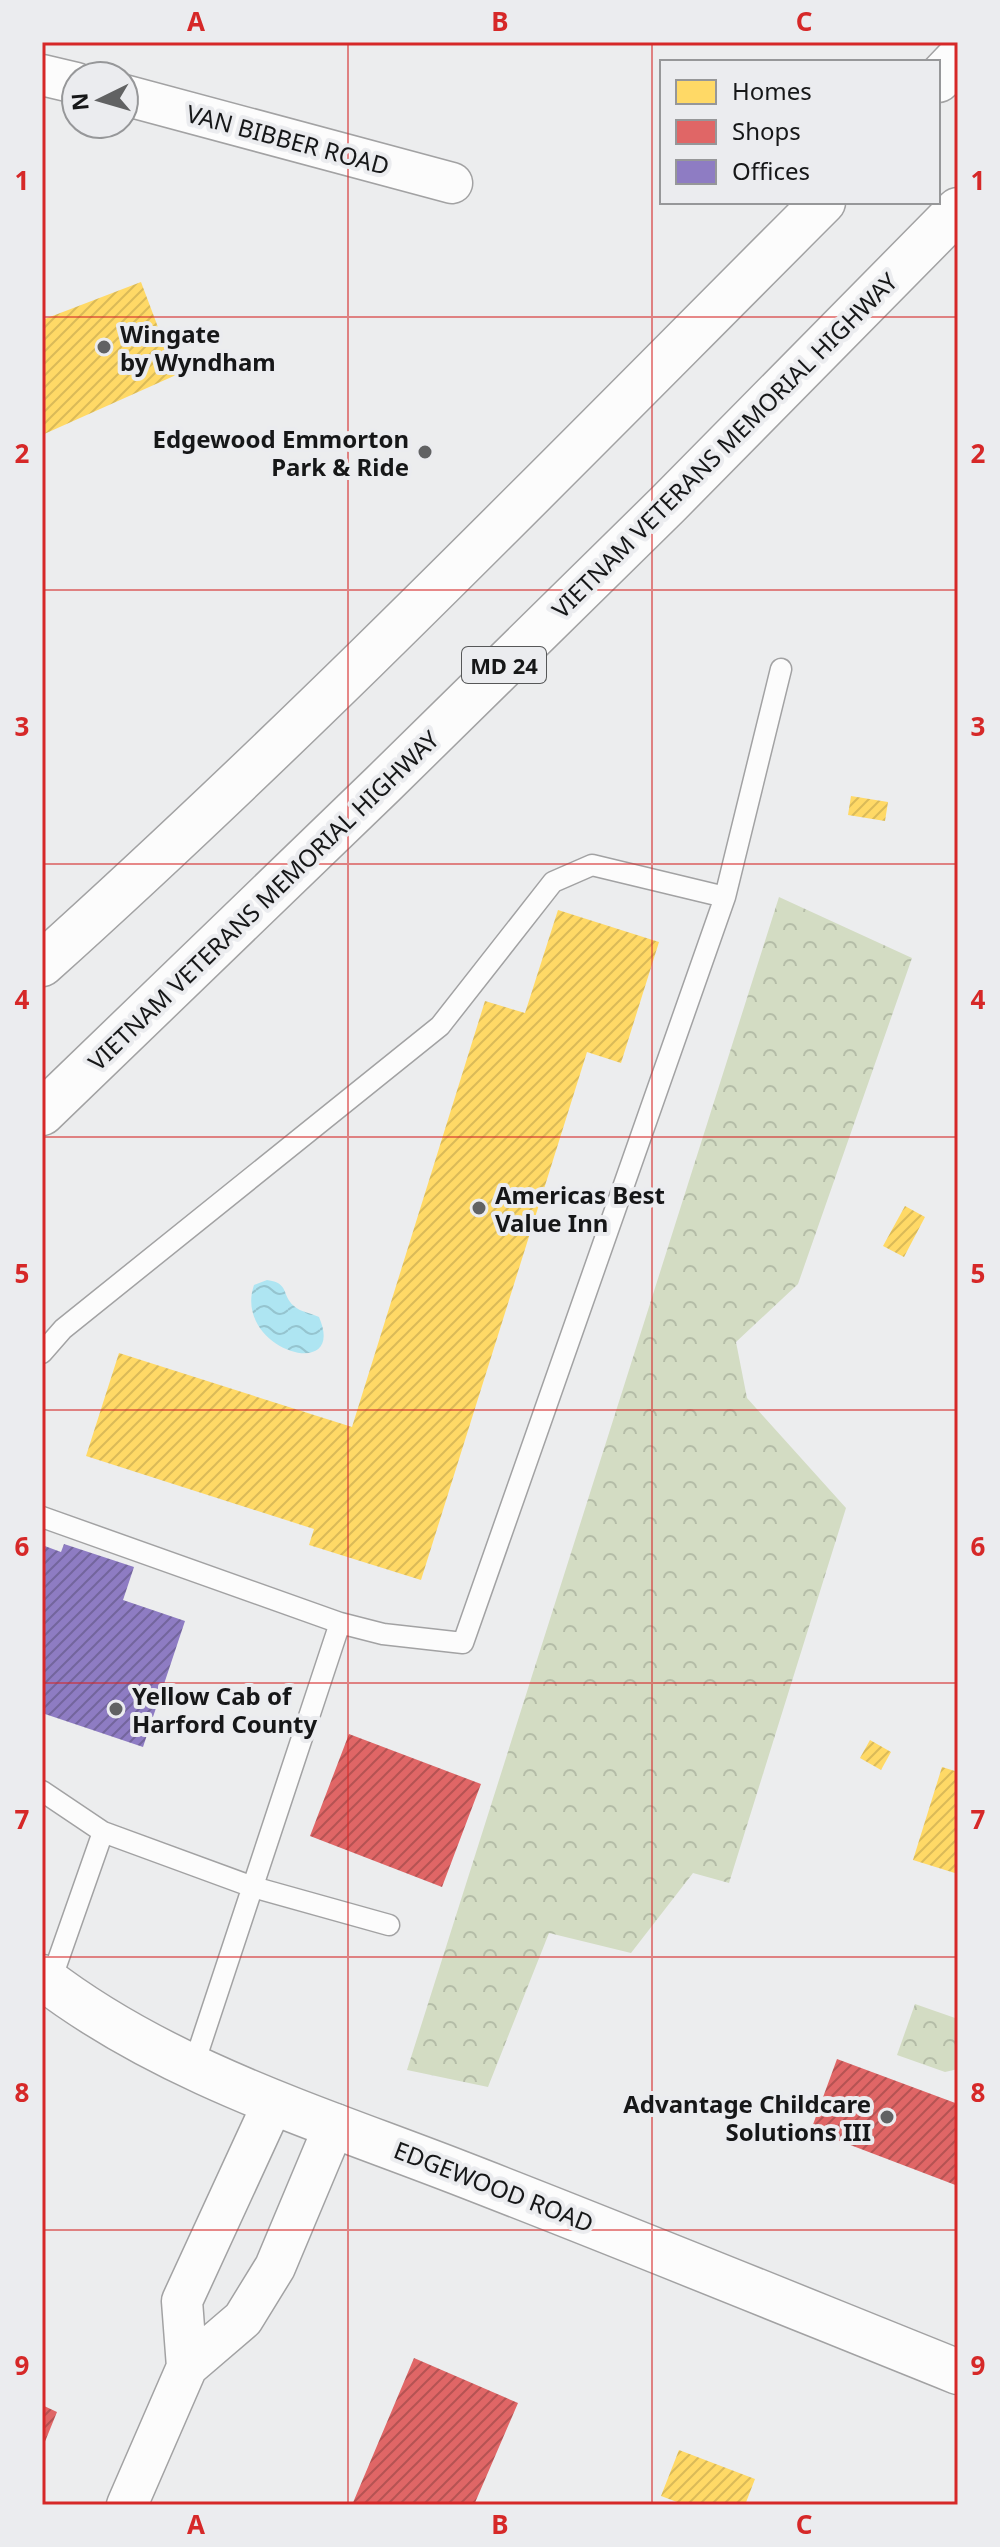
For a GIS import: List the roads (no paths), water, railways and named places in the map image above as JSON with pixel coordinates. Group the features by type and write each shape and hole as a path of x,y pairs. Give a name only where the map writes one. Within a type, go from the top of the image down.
{"main road":[{"path":"940,78 958,59"},
{"path":"42,964 129,886 405,619 821,204"},
{"name":"VIETNAM VETERANS MEMORIAL HIGHWAY","path":"42,1113 668,504 958,210"},
{"name":"EDGEWOOD ROAD","path":"46,1980 121,2031 193,2067 958,2372"}],"street":[{"name":"VAN BIBBER ROAD","path":"140,99 452,183"},
{"path":"187,2367 182,2301 274,2101"},
{"path":"127,2505 187,2367 243,2319 275,2267 335,2124"}],"lane":[{"path":"42,1517 340,1623 383,1634 463,1643 725,897 781,669"},
{"path":"42,1353 63,1329 440,1026 553,882 592,865 725,897"},
{"path":"193,2067 340,1623"},
{"path":"42,1791 103,1832 253,1887 389,1925"},
{"path":"46,1980 103,1832"}],"water":[{"path":"267,1280 279,1284 296,1308 319,1317 324,1337 318,1349 305,1353 289,1350 273,1341 259,1326 252,1307 254,1285"}],"place":[{"name":"Wingate by Wyndham","path":"104,347"},
{"name":"Edgewood Emmorton Park & Ride","path":"425,452"},
{"name":"Americas Best Value Inn","path":"479,1208"},
{"name":"Yellow Cab of Harford County","path":"116,1709"},
{"name":"Advantage Childcare Solutions III","path":"887,2117"}]}
